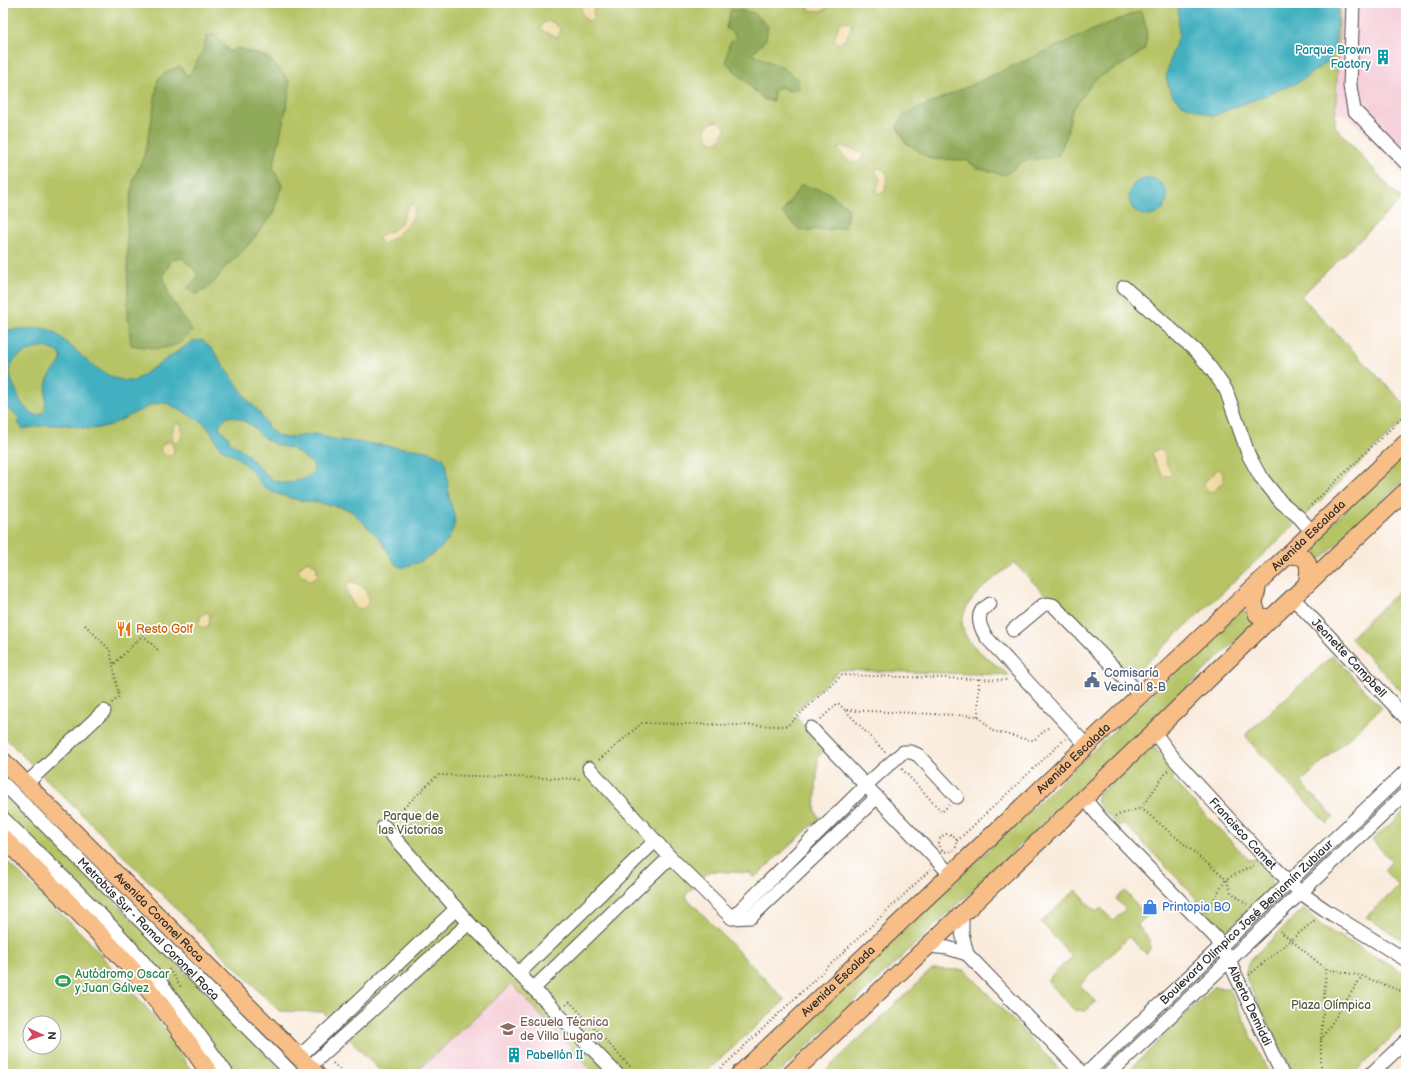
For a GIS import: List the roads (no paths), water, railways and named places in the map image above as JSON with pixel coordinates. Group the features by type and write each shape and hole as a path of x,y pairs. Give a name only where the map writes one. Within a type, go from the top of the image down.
{"main road":[{"name":"Avenida Escalada","path":"740,1074 1406,443"},
{"path":"791,1074 1154,732 1271,618 1406,491"},
{"path":"1289,554 1299,555 1305,558 1308,563 1309,573 1307,584"},
{"path":"1258,584 1254,603 1257,614 1262,617 1271,618"},
{"name":"Avenida Coronel Roca","path":"3,761 304,1068"},
{"path":"3,838 99,933 131,968 210,1074"}],"street":[{"path":"1353,3 1350,86 1354,110 1406,163"},
{"path":"1124,287 1198,353 1212,370 1226,390 1249,456 1260,476 1281,502 1299,517 1312,532"},
{"name":"Jeanette Campbell","path":"1293,598 1406,718"},
{"path":"990,604 982,610 980,617 980,628 987,638 1087,746"},
{"path":"1013,630 1043,605 1053,605 1141,694"},
{"path":"26,784 104,710"},
{"path":"811,728 951,875"},
{"name":"Francisco Camet","path":"1154,732 1175,760 1266,860 1301,893 1406,960"},
{"path":"732,918 866,786 903,752 911,752 918,755 957,797"},
{"path":"589,768 670,857 732,918 751,917 877,797"},
{"name":"Boulevard Olímpico José Benjamín Zubiaur","path":"1086,1074 1406,771"},
{"name":"Metrobús Sur - Ramal Coronel Roca","path":"3,783 304,1068"},
{"name":"Boulevard Olímpico José Benjamín Zubiaur","path":"1109,1074 1406,793"},
{"name":"Alberto Demiddi","path":"1084,798 1102,820 1216,938 1229,960 1282,1074"},
{"path":"3,818 106,921 138,956 196,1029 227,1074"},
{"path":"384,826 469,923 617,1074"},
{"path":"518,973 655,841"},
{"path":"534,988 670,857"},
{"path":"304,1068 457,908"},
{"path":"962,914 962,933 967,954"},
{"path":"304,1068 469,923"},
{"path":"928,946 948,948 967,954 1083,1074"},
{"path":"1371,1074 1406,1042"}],"water":[{"path":"1171,3 1338,3 1335,50 1330,60 1299,82 1213,116 1182,104 1173,96 1169,88 1166,77 1172,53 1179,36 1178,7"},
{"path":"1148,178 1158,181 1164,187 1167,197 1164,207 1158,213 1148,216 1138,213 1132,207 1129,197 1132,187 1138,181"},
{"path":"42,328 50,330 97,368 106,374 124,381 134,381 193,341 202,340 213,350 250,403 257,409 269,428 278,436 287,438 315,434 333,439 428,451 443,458 446,465 449,499 455,516 454,526 449,538 440,549 431,556 419,562 400,567 395,564 380,539 351,511 330,505 294,499 272,492 263,486 252,471 238,458 220,448 204,423 167,403 153,404 111,425 99,428 89,429 66,425 47,425 23,429 19,424 18,416 9,410 3,401 3,330","holes":["41,347 56,351 60,354 61,358 48,379 45,410 41,414 35,415 24,407 20,401 11,379 10,367 12,363 20,356","231,416 251,425 264,438 274,444 293,449 313,464 314,469 312,475 294,482 282,483 271,479 247,454 229,441 229,438 219,427 224,420"]}],"place":[{"name":"Parque Brown Factory","path":"1383,57"},
{"name":"Resto Golf","path":"124,629"},
{"name":"Comisaría Vecinal 8-B","path":"1092,680"},
{"name":"Printopia BO","path":"1150,907"},
{"name":"Autódromo Oscar y Juan Gálvez","path":"63,981"},
{"name":"Escuela Técnica de Villa Lugano","path":"508,1029"},
{"name":"Pabellón II","path":"514,1055"}],"park label":[{"name":"Parque de las Victorias","path":"411,823"},
{"name":"Plaza Olímpica","path":"1331,1005"}]}
